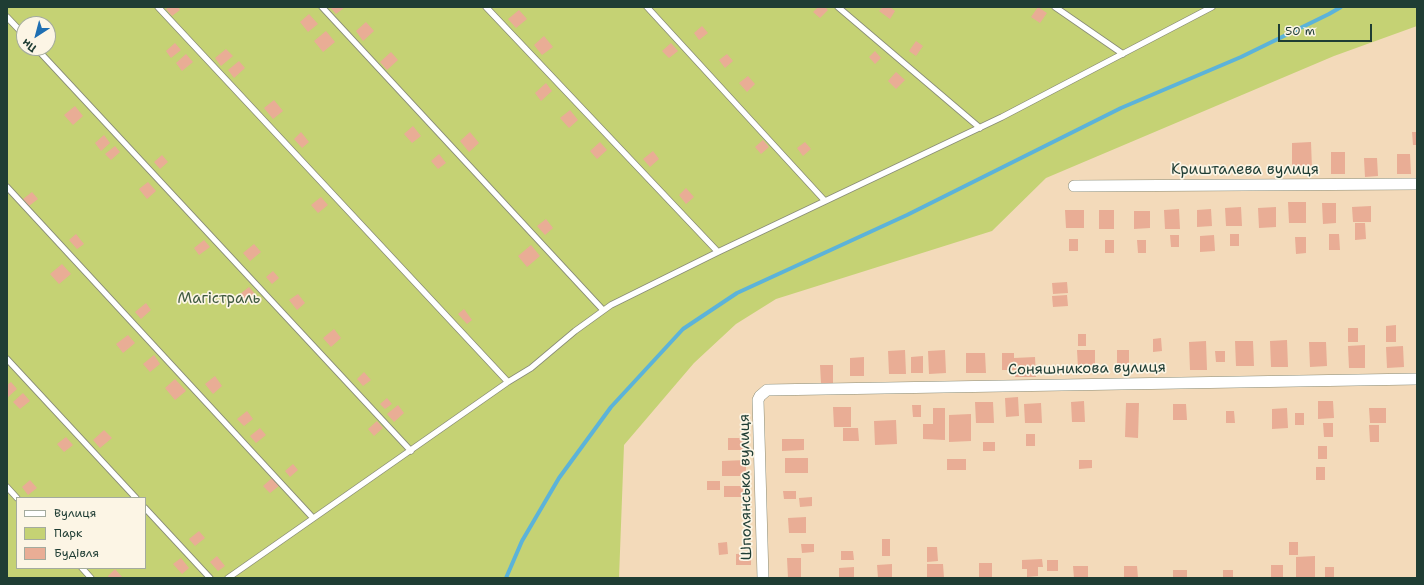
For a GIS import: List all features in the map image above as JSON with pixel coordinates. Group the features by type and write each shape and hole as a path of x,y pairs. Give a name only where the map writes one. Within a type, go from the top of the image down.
{"street":[{"name":"Кришталева вулиця","path":"1074,186 1417,184"},
{"name":"Соняшникова вулиця","path":"760,396 767,390 1417,379"},
{"name":"Шполянська вулиця","path":"760,396 758,400 763,578"}],"lane":[{"path":"158,7 508,382"},
{"path":"322,7 603,310"},
{"path":"486,7 718,252"},
{"path":"647,7 825,201"},
{"path":"838,7 980,128"},
{"path":"1055,7 1123,54"},
{"path":"228,578 508,382 531,368 575,331 610,305 718,252 980,128 1212,7"},
{"path":"7,17 16,27"},
{"path":"43,56 411,451"},
{"path":"7,187 313,518"},
{"path":"7,359 135,497"},
{"path":"7,487 16,497"},
{"path":"146,509 210,578"},
{"path":"83,569 91,578"}],"green space":[{"name":"Магістраль","path":"7,7 1417,7 1417,26 1334,56 1046,178 992,231 776,299 736,324 694,363 624,445 619,578 7,578"}],"building":[{"path":"169,7 178,7 180,10 172,16 166,9"},
{"path":"330,7 345,7 336,14"},
{"path":"818,7 825,7 828,10 820,18 813,12"},
{"path":"883,7 890,7 895,11 890,19 879,11"},
{"path":"1038,7 1047,13 1040,23 1031,17"},
{"path":"519,10 527,19 516,28 508,19"},
{"path":"309,14 318,24 308,32 300,22"},
{"path":"366,22 374,31 363,41 356,31"},
{"path":"702,26 708,33 699,40 694,33"},
{"path":"326,31 335,42 323,52 314,41"},
{"path":"544,36 553,47 542,55 534,45"},
{"path":"916,41 923,46 916,56 909,51"},
{"path":"175,43 181,50 171,58 166,51"},
{"path":"671,43 678,51 669,58 662,51"},
{"path":"226,49 233,56 221,66 215,58"},
{"path":"875,51 881,58 875,64 869,57"},
{"path":"391,52 398,60 387,70 380,62"},
{"path":"186,54 193,62 182,71 176,63"},
{"path":"727,54 733,61 725,68 719,60"},
{"path":"239,61 245,68 234,78 228,70"},
{"path":"896,72 905,80 896,89 888,81"},
{"path":"748,76 755,84 747,92 739,83"},
{"path":"546,83 552,91 541,101 535,93"},
{"path":"274,100 283,111 273,119 264,108"},
{"path":"75,106 83,116 73,125 64,115"},
{"path":"570,110 578,120 569,128 560,118"},
{"path":"413,126 421,136 412,143 404,134"},
{"path":"301,132 309,142 302,148 294,139"},
{"path":"470,132 479,143 469,152 460,141"},
{"path":"1412,132 1417,132 1417,145 1413,145"},
{"path":"104,135 110,143 101,151 95,143"},
{"path":"763,140 769,147 761,154 755,147"},
{"path":"600,142 607,150 597,159 590,151"},
{"path":"805,142 811,149 803,156 797,148"},
{"path":"1311,142 1312,169 1292,169 1292,143"},
{"path":"115,146 120,152 111,160 105,154"},
{"path":"653,151 659,159 650,167 643,159"},
{"path":"1331,152 1345,152 1345,174 1331,174"},
{"path":"439,154 446,163 438,169 431,161"},
{"path":"1397,154 1410,154 1411,174 1397,174"},
{"path":"162,155 168,162 160,169 154,162"},
{"path":"1364,158 1377,158 1378,176 1365,177"},
{"path":"148,182 156,191 147,199 139,189"},
{"path":"686,188 694,197 686,204 679,195"},
{"path":"32,192 38,199 29,206 23,199"},
{"path":"321,197 328,205 318,213 311,205"},
{"path":"1288,202 1306,202 1306,223 1289,223"},
{"path":"1322,203 1336,203 1336,223 1323,224"},
{"path":"1371,206 1371,222 1353,222 1352,207"},
{"path":"1241,207 1242,226 1226,226 1225,208"},
{"path":"1276,207 1276,227 1259,228 1258,208"},
{"path":"1179,209 1180,229 1165,229 1164,210"},
{"path":"1211,209 1212,226 1197,227 1197,210"},
{"path":"1065,210 1084,210 1084,228 1066,228"},
{"path":"1099,210 1114,210 1114,229 1099,229"},
{"path":"1134,211 1150,211 1150,228 1134,229"},
{"path":"546,219 553,228 545,235 537,226"},
{"path":"1355,223 1365,223 1366,239 1355,240"},
{"path":"76,234 84,244 77,249 69,240"},
{"path":"1230,234 1239,234 1239,246 1230,246"},
{"path":"1329,234 1339,234 1340,250 1329,250"},
{"path":"1170,235 1179,235 1179,247 1171,247"},
{"path":"1214,235 1215,251 1200,252 1200,236"},
{"path":"1295,237 1306,237 1306,253 1296,254"},
{"path":"1069,239 1078,239 1078,251 1069,251"},
{"path":"204,240 210,247 199,255 194,248"},
{"path":"1105,240 1114,240 1114,253 1105,253"},
{"path":"1137,240 1146,240 1146,253 1138,253"},
{"path":"254,244 261,252 250,261 243,253"},
{"path":"531,245 540,256 527,267 518,256"},
{"path":"62,264 71,274 59,284 50,274"},
{"path":"273,271 279,278 272,284 266,277"},
{"path":"1067,282 1068,293 1053,294 1052,283"},
{"path":"249,287 256,295 247,303 240,294"},
{"path":"298,294 305,303 297,310 289,300"},
{"path":"1067,295 1068,306 1053,307 1052,296"},
{"path":"146,303 151,310 141,319 135,312"},
{"path":"464,309 472,320 467,324 458,314"},
{"path":"1396,325 1396,342 1386,342 1386,326"},
{"path":"1348,328 1358,328 1358,342 1348,342"},
{"path":"334,329 341,338 331,347 323,338"},
{"path":"1078,334 1086,334 1086,346 1078,346"},
{"path":"128,335 135,343 123,353 116,344"},
{"path":"1161,338 1162,351 1153,352 1153,339"},
{"path":"1287,340 1288,367 1271,367 1270,341"},
{"path":"1206,341 1207,370 1190,370 1189,342"},
{"path":"1235,341 1253,341 1254,366 1236,366"},
{"path":"1309,342 1326,342 1327,366 1310,367"},
{"path":"1365,345 1365,368 1349,368 1348,346"},
{"path":"1403,346 1404,367 1387,368 1386,347"},
{"path":"905,350 906,374 889,374 888,351"},
{"path":"945,350 946,373 929,374 928,351"},
{"path":"1077,350 1095,350 1095,368 1078,368"},
{"path":"1117,350 1129,350 1129,368 1117,368"},
{"path":"1215,351 1225,351 1225,362 1216,362"},
{"path":"966,353 985,353 986,373 966,373"},
{"path":"1002,353 1014,353 1014,358 1035,357 1036,377 1015,377 1015,370 1002,370"},
{"path":"154,355 160,364 150,372 143,364"},
{"path":"923,356 923,373 911,373 911,357"},
{"path":"864,357 864,376 850,376 850,358"},
{"path":"820,365 833,365 833,383 821,383"},
{"path":"364,372 371,380 363,386 357,379"},
{"path":"215,376 222,386 213,394 205,384"},
{"path":"175,379 186,391 175,400 165,388"},
{"path":"11,382 17,389 7,398 7,385"},
{"path":"23,393 30,401 20,409 13,402"},
{"path":"1018,397 1019,416 1006,417 1005,398"},
{"path":"387,398 392,404 385,409 380,404"},
{"path":"1084,401 1085,422 1072,422 1071,402"},
{"path":"1318,401 1333,401 1334,418 1318,419"},
{"path":"975,402 993,402 994,423 976,423"},
{"path":"1041,403 1042,423 1025,423 1024,404"},
{"path":"1126,403 1139,403 1138,438 1125,437"},
{"path":"1173,404 1186,404 1187,420 1173,420"},
{"path":"398,405 404,413 394,422 387,414"},
{"path":"912,405 921,405 921,417 913,417"},
{"path":"833,407 851,407 851,427 834,427"},
{"path":"933,408 945,408 945,440 923,439 923,424 933,424"},
{"path":"1287,408 1288,428 1272,429 1272,409"},
{"path":"1369,408 1386,408 1386,423 1370,423"},
{"path":"247,411 253,419 244,426 237,419"},
{"path":"1226,411 1234,411 1235,423 1226,423"},
{"path":"1295,413 1304,413 1304,425 1295,425"},
{"path":"971,414 971,441 949,442 949,415"},
{"path":"896,420 897,444 875,445 874,421"},
{"path":"377,421 383,428 374,436 368,429"},
{"path":"1323,423 1333,423 1333,437 1324,437"},
{"path":"1369,425 1379,425 1379,442 1370,442"},
{"path":"260,428 266,435 256,443 250,436"},
{"path":"843,428 858,428 859,441 843,441"},
{"path":"104,430 112,438 100,448 93,440"},
{"path":"1026,434 1035,434 1035,446 1026,446"},
{"path":"66,437 73,445 64,452 57,444"},
{"path":"728,438 746,438 746,450 728,450"},
{"path":"782,439 804,439 804,450 782,451"},
{"path":"983,442 995,442 995,451 983,451"},
{"path":"1318,446 1327,446 1327,459 1318,459"},
{"path":"785,458 808,458 808,473 785,473"},
{"path":"947,459 966,459 966,470 947,470"},
{"path":"746,460 746,476 722,476 722,461"},
{"path":"1079,460 1092,460 1092,468 1079,469"},
{"path":"293,464 298,470 290,477 285,471"},
{"path":"1316,467 1325,467 1325,480 1316,480"},
{"path":"272,478 279,486 270,493 263,486"},
{"path":"30,480 37,488 28,495 22,487"},
{"path":"707,481 720,481 720,490 707,490"},
{"path":"724,486 747,486 747,497 724,497"},
{"path":"783,491 796,491 796,499 784,499"},
{"path":"812,497 812,506 800,507 799,498"},
{"path":"806,517 806,533 789,533 788,518"},
{"path":"199,531 205,538 195,546 189,539"},
{"path":"882,539 890,539 890,556 882,556"},
{"path":"727,542 728,554 719,555 718,543"},
{"path":"1289,542 1298,542 1298,555 1289,555"},
{"path":"801,544 814,544 814,552 802,553"},
{"path":"927,547 937,547 938,561 927,562"},
{"path":"841,551 853,551 854,560 841,560"},
{"path":"751,553 751,565 736,565 736,554"},
{"path":"217,556 225,566 218,571 210,562"},
{"path":"1315,556 1315,578 1296,578 1296,557"},
{"path":"181,558 189,568 182,574 173,564"},
{"path":"787,558 801,558 801,578 788,578"},
{"path":"1042,559 1043,567 1038,567 1038,576 1027,577 1027,569 1022,569 1022,560"},
{"path":"1047,560 1058,560 1058,571 1047,571"},
{"path":"979,563 992,563 992,578 979,578"},
{"path":"892,564 892,578 878,578 877,565"},
{"path":"927,564 943,564 944,578 927,578"},
{"path":"1271,565 1283,565 1283,578 1271,578"},
{"path":"1073,566 1088,566 1088,578 1074,578"},
{"path":"1124,566 1137,566 1138,578 1124,578"},
{"path":"854,567 854,578 839,578 839,568"},
{"path":"1325,567 1334,567 1334,578 1325,578"},
{"path":"115,569 123,578 109,578 108,576"},
{"path":"1173,570 1187,570 1187,578 1173,578"},
{"path":"1223,570 1233,570 1233,578 1223,578"}],"waterway":[{"path":"506,578 522,541 559,478 611,407 683,329 737,293 907,215 1121,108 1241,57 1341,7"}]}
